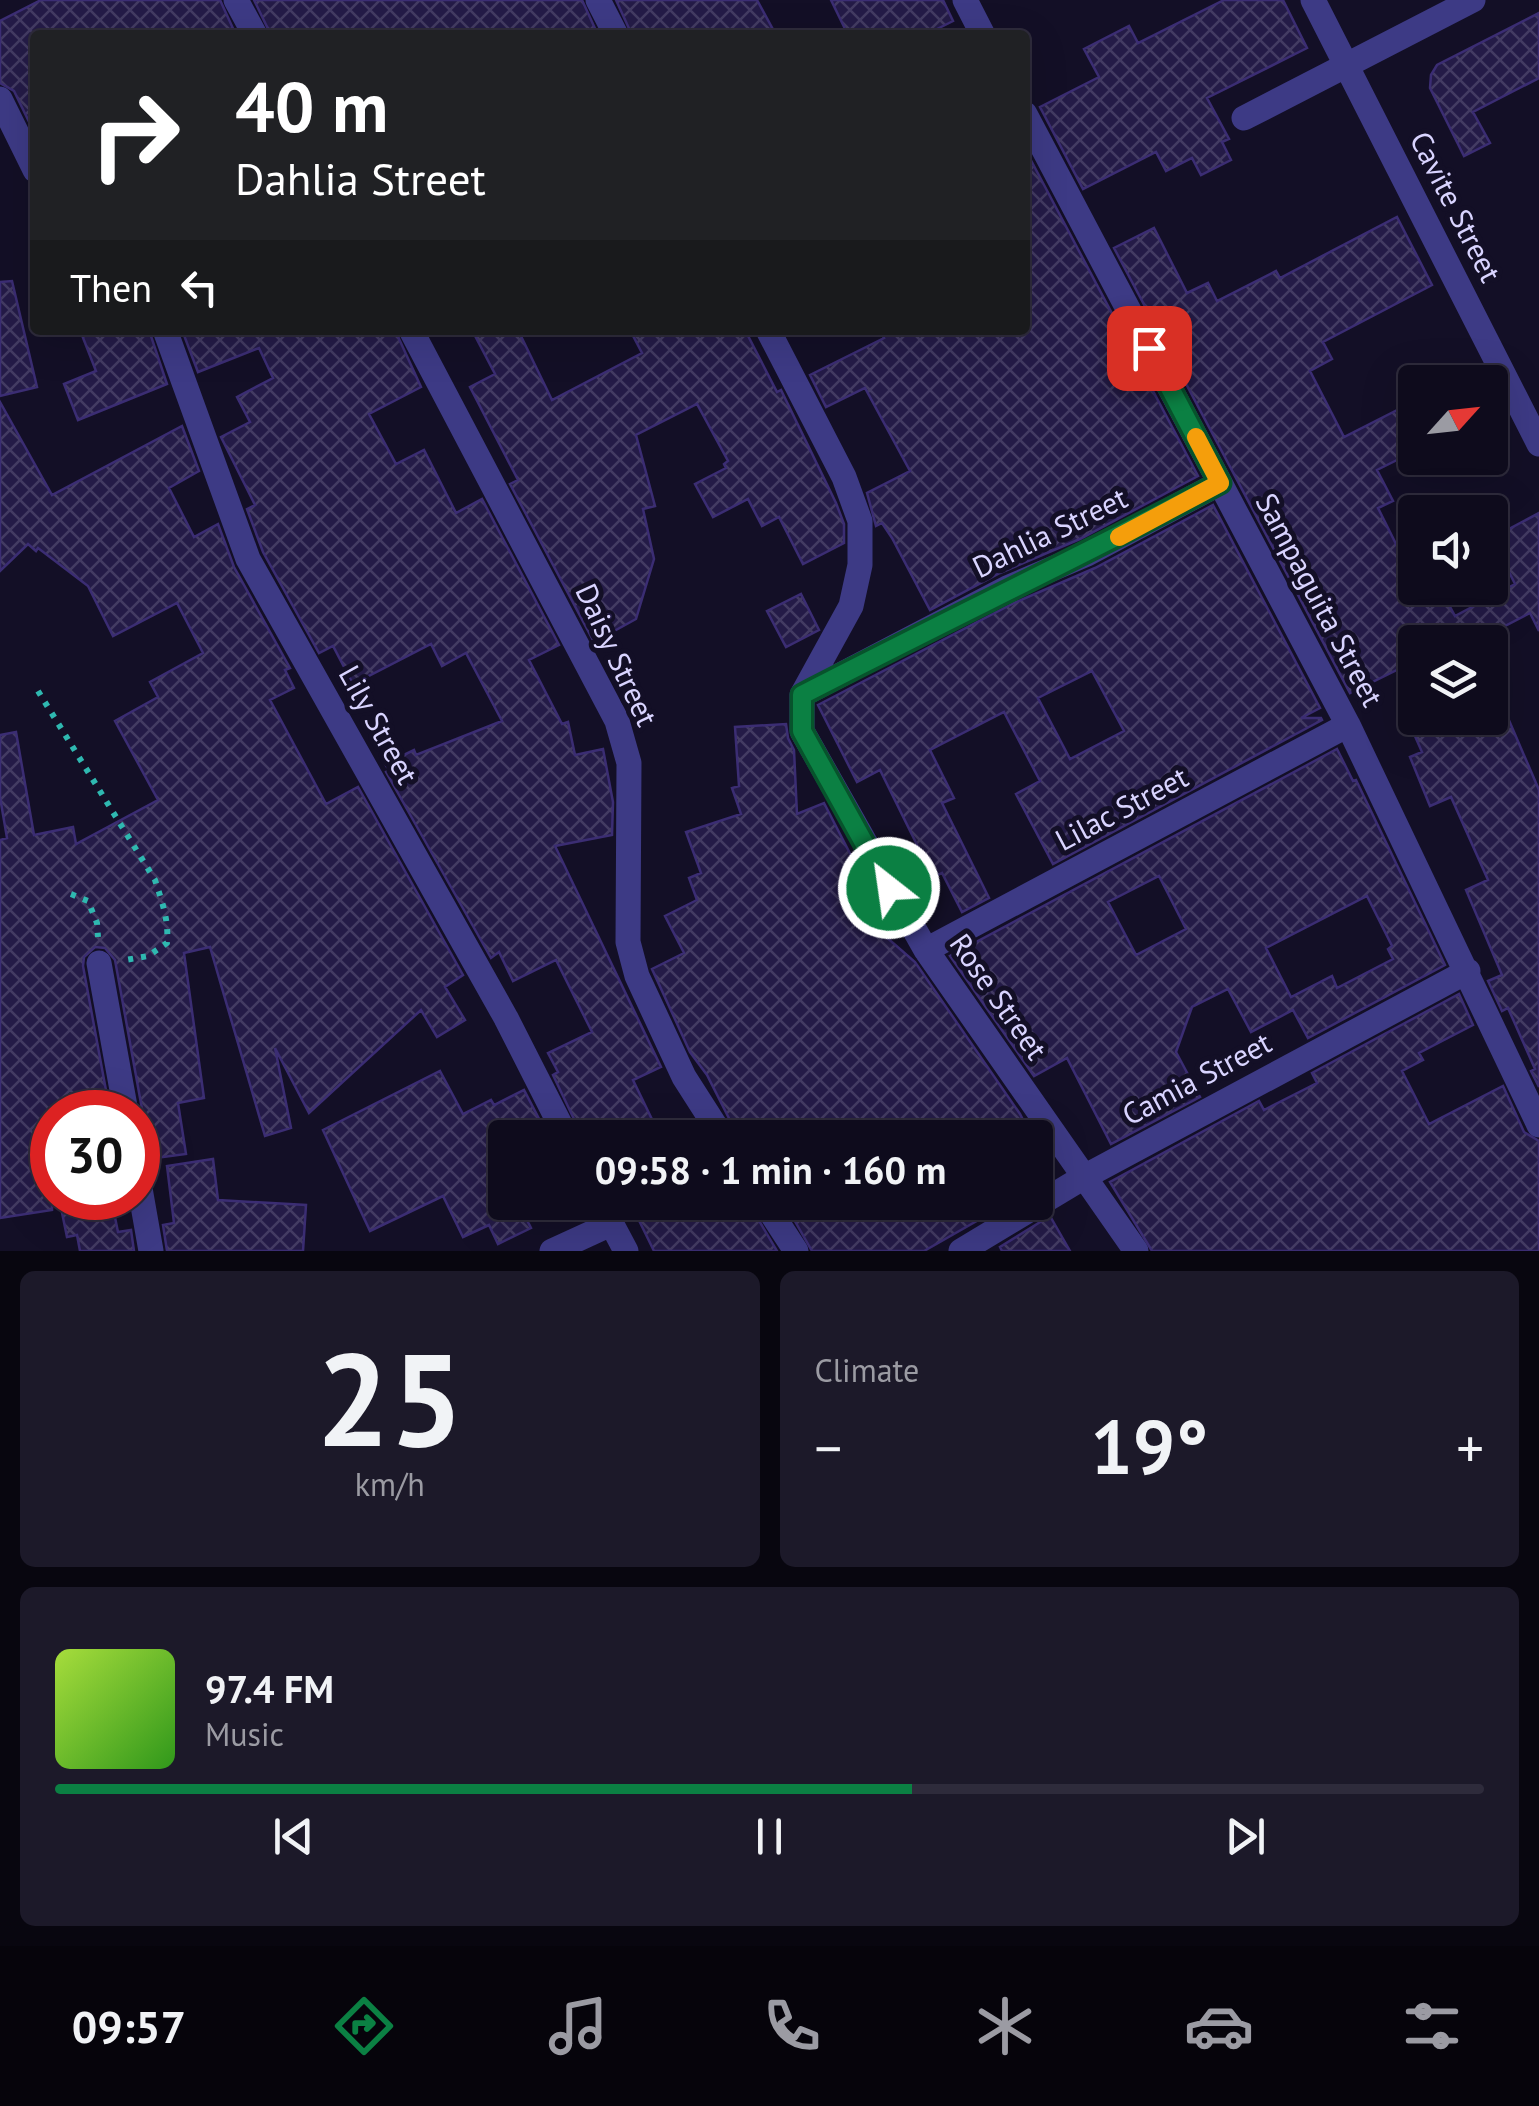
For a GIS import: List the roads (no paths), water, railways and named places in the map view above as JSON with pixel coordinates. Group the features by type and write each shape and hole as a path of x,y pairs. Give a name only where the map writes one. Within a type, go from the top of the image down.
{"street":[{"path":"236,0 252,30"},
{"path":"598,0 613,30"},
{"path":"965,0 980,30"},
{"name":"Cavite Street","path":"1313,0 1539,444"},
{"path":"1244,118 1473,0"},
{"path":"0,100 30,160"},
{"name":"Sampaguita Street","path":"1030,123 1348,726 1539,1125"},
{"name":"Lily Street","path":"168,335 248,559 506,1018 557,1120"},
{"name":"Daisy Street","path":"415,335 616,721 628,763 628,942 638,976 684,1077 711,1120"},
{"path":"771,335 844,477 860,521 860,565 851,606 802,695"},
{"name":"Dahlia Street","path":"802,695 1008,588 1087,554 1220,483"},
{"name":"Rose Street","path":"802,695 802,731 926,950 1136,1251"},
{"name":"Lilac Street","path":"926,950 1348,726"},
{"path":"99,963 122,1090"},
{"name":"Camia Street","path":"961,1251 1084,1177 1468,972"},
{"path":"146,1220 151,1251"},
{"path":"552,1251 595,1220"},
{"path":"609,1220 626,1251"},
{"path":"776,1220 796,1251"}]}
